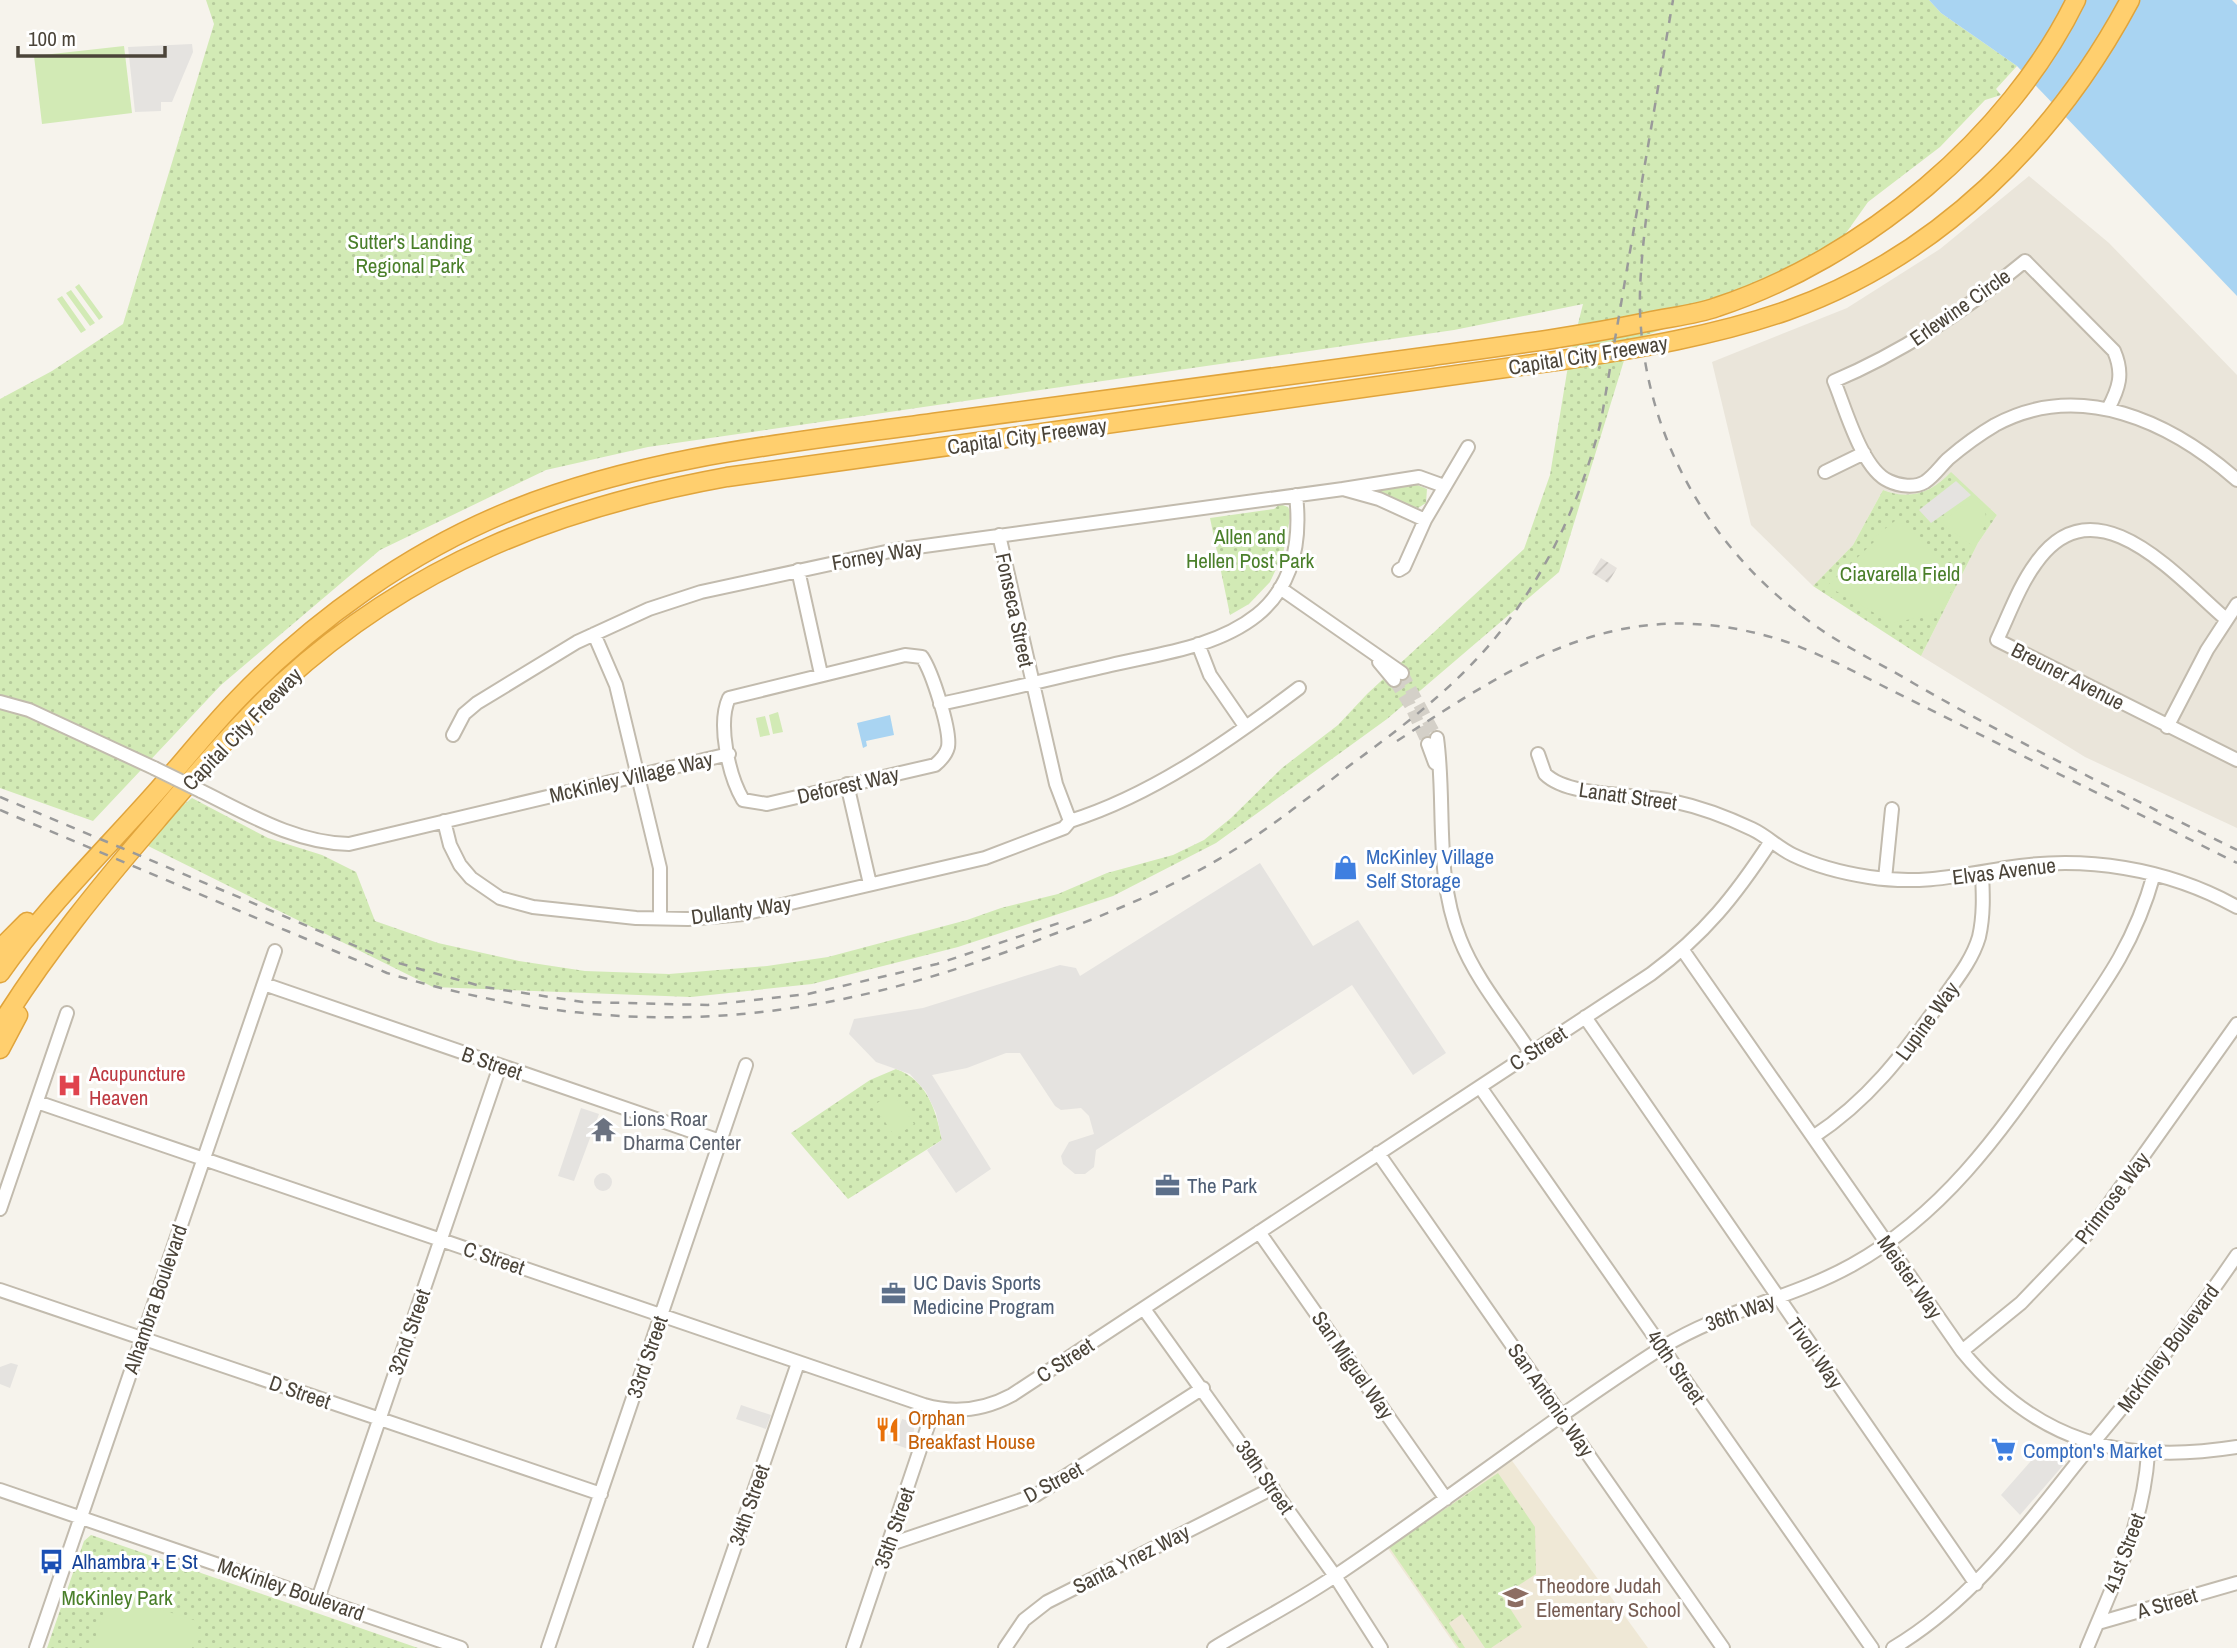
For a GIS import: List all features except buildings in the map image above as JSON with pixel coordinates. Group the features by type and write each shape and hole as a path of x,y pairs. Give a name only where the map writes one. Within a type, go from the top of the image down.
{"highway":[{"name":"Capital City Freeway","path":"0,972 58,899 237,699 298,642 364,592 411,562 510,511 587,483 668,462 805,440 1578,336 1716,308 1784,278 1905,205 2017,96 2060,33 2077,0"},
{"name":"Capital City Freeway","path":"0,1026 57,940 108,877 224,742 282,683 346,631 415,585 489,546 566,515 646,492 727,477 1388,386 1669,343 1788,310 1860,279 1933,234 1986,190 2021,155 2086,74 2130,0"},
{"path":"0,1049 26,1001 108,877"},
{"path":"0,948 58,899"}],"street":[{"name":"Erlewine Circle","path":"2025,261 2114,351 2119,365 2120,387 2108,409 2068,404 2042,407 2018,415 1993,426 1961,449 1924,482 1912,486 1888,481 1872,467 1834,381 1921,338 1983,295 2025,261"},
{"path":"2108,409 2181,436 2237,480"},
{"path":"1399,570 1404,567 1425,520 1468,447"},
{"path":"1825,472 1864,453"},
{"name":"Forney Way","path":"453,735 464,714 477,704 594,634 691,595 895,550 1419,477 1444,486"},
{"name":"Forney Way","path":"1343,489 1379,499 1425,520"},
{"path":"940,704 1198,644 1257,615 1280,588 1294,558 1298,539 1296,495"},
{"name":"Breuner Avenue","path":"2226,619 2139,545 2115,532 2094,530 2067,536 2042,556 2028,576 1997,640 2237,760"},
{"name":"Fonseca Street","path":"999,535 1031,684"},
{"path":"798,570 821,674"},
{"path":"1280,588 1368,648 1398,677"},
{"path":"2167,727 2226,619 2237,604"},
{"path":"594,634 616,685 660,868 660,918"},
{"path":"1198,644 1210,675 1245,726"},
{"name":"McKinley Village Way","path":"0,702 29,710 292,834 321,842 366,843 444,821 729,754 724,719 729,698 821,674 905,655 922,657 932,671 940,704"},
{"path":"1031,684 1056,785 1070,821"},
{"name":"Dullanty Way","path":"444,821 450,845 460,865 471,878 500,898 533,907 660,918 743,914 985,858 1064,828 1070,821 1110,809 1212,749 1299,688"},
{"name":"Deforest Way","path":"729,754 738,791 743,800 755,804 766,804 935,765 943,758 948,746 940,704"},
{"path":"1432,741 1438,770 1443,861 1450,906 1460,940 1478,973 1531,1053"},
{"name":"Lanatt Street","path":"1538,754 1545,774 1570,789 1636,794 1682,803 1734,821 1771,841"},
{"path":"847,784 870,884"},
{"path":"1885,879 1892,809"},
{"name":"Elvas Avenue","path":"1771,841 1793,855 1827,868 1885,879 1953,879 2057,863 2108,866 2154,874 2201,889 2237,906"},
{"name":"C Street","path":"37,1102 934,1408 969,1410 1002,1400 1144,1309 1585,1017 1682,949 1733,899 1771,841"},
{"name":"Lupine Way","path":"1813,1138 1848,1113 1880,1084 1965,968 1976,944 1982,919 1982,873"},
{"name":"36th Way","path":"1214,1648 1335,1576 1662,1348 1726,1315 1826,1279 1887,1243 1954,1187 1998,1136 2115,968 2136,930 2154,874"},
{"name":"Meister Way","path":"1682,949 1962,1351 1998,1390 2025,1412 2055,1429 2093,1444 2148,1454 2237,1447"},
{"name":"Alhambra Boulevard","path":"36,1648 275,951"},
{"name":"B Street","path":"264,984 720,1141"},
{"path":"0,1209 67,1013"},
{"name":"Tivoli Way","path":"1585,1017 1976,1584"},
{"name":"Primrose Way","path":"1962,1351 2021,1303 2089,1232 2237,1024"},
{"name":"33rd Street","path":"548,1648 746,1065"},
{"name":"32nd Street","path":"318,1599 500,1066"},
{"name":"40th Street","path":"1480,1087 1872,1648"},
{"name":"San Antonio Way","path":"1378,1153 1723,1648"},
{"name":"San Miguel Way","path":"1259,1232 1446,1499"},
{"name":"McKinley Boulevard","path":"1893,1648 1930,1623 1976,1584 2165,1357 2237,1255"},
{"name":"D Street","path":"0,1290 601,1494"},
{"name":"39th Street","path":"1144,1309 1335,1576 1381,1648"},
{"name":"34th Street","path":"700,1648 798,1363"},
{"name":"D Street","path":"888,1545 1036,1495 1203,1388"},
{"name":"35th Street","path":"853,1648 934,1408"},
{"name":"41st Street","path":"2087,1648 2138,1522 2145,1489 2148,1454"},
{"name":"Santa Ynez Way","path":"1005,1648 1024,1620 1047,1602 1273,1488"},
{"name":"McKinley Boulevard","path":"0,1490 461,1648"},
{"name":"A Street","path":"2098,1623 2237,1583"}],"shaded area":[{"path":"192,44 193,52 172,102 161,102 161,111 135,112 128,47"},
{"path":"2029,176 2109,243 2237,375 2237,828 2085,757 1921,656 1978,543 1997,515 1951,473 1935,486 1915,495 1903,496 1883,490 1853,545 1813,586 1751,525 1712,362 1847,308 1940,249"},
{"path":"1956,481 1971,495 1931,523 1919,510"},
{"path":"1601,558 1617,568 1608,583 1592,573"},
{"path":"1260,863 1313,946 1358,920 1446,1053 1413,1075 1352,985 1096,1150 1094,1167 1085,1174 1075,1174 1063,1164 1061,1156 1069,1142 1094,1134 1089,1116 1081,1108 1061,1110 1055,1106 1020,1053 1006,1053 967,1068 932,1075 991,1169 956,1193 927,1150 942,1140 936,1113 926,1092 910,1074 876,1062 849,1034 854,1019 923,1008 1060,965 1076,968 1080,976"},
{"path":"581,1108 599,1114 574,1181 558,1176"},
{"path":"599,1173 607,1173 612,1182 610,1189 599,1191 594,1186 594,1178"},
{"path":"11,1363 18,1365 10,1388 0,1384 0,1367"},
{"path":"741,1405 771,1415 766,1429 736,1419"},
{"path":"902,1419 915,1423 911,1450 894,1444"},
{"path":"2046,1444 2072,1451 2072,1455 2020,1515 2001,1495"},
{"name":"Theodore Judah Elementary School","path":"1510,1458 1648,1648 1457,1648 1386,1546"}],"green space":[{"name":"Sutter's Landing Regional Park","path":"206,0 1929,0 1941,13 2017,66 1996,89 2001,95 1985,100 1940,147 1868,202 1817,274 1630,341 1559,572 1387,719 1216,843 1113,896 958,947 812,984 691,997 433,987 138,841 192,798 268,838 322,855 356,872 375,921 438,943 519,961 585,971 669,974 767,966 828,957 1058,894 1107,873 1173,855 1204,840 1231,818 1282,768 1338,725 1367,694 1524,549 1550,475 1569,360 1583,304 1454,330 648,447 546,470 380,550 221,685 93,821 0,788 0,399 52,371 123,324 214,24"},
{"path":"124,46 132,113 42,124 34,56"},
{"path":"79,284 103,317 99,320 75,287"},
{"path":"71,290 95,323 90,326 66,293"},
{"path":"62,296 86,330 81,333 57,299"},
{"name":"Ciavarella Field","path":"1951,472 1997,515 1978,543 1921,656 1813,586 1853,545 1883,490 1902,495 1920,493 1936,485"},
{"path":"1410,482 1427,489 1426,503 1418,508 1362,489"},
{"path":"1973,496 1986,515 1982,532 1974,547 1941,523"},
{"name":"Allen and Hellen Post Park","path":"1280,504 1288,507 1291,513 1283,554 1270,582 1249,604 1230,615 1210,518 1274,509"},
{"path":"1895,521 1903,521 1957,580 1940,613 1892,623 1827,586 1874,542 1872,539"},
{"path":"778,712 783,732 773,734 769,715"},
{"path":"765,716 770,735 760,737 756,718"},
{"path":"896,1069 907,1074 923,1088 933,1107 942,1140 848,1199 791,1133 870,1080"},
{"path":"893,1093 914,1124 895,1137 874,1105"},
{"path":"1498,1473 1535,1527 1536,1574 1502,1596 1522,1627 1491,1648 1485,1648 1462,1614 1449,1623 1465,1648 1459,1648 1389,1547"},
{"name":"McKinley Park","path":"91,1535 418,1648 47,1648 84,1541"},
{"path":"110,1593 200,1622 192,1648 92,1648"}],"water":[{"path":"1929,0 2232,0 2237,5 2237,296 2017,66 1941,13"},
{"path":"890,715 894,735 866,741 867,746 863,748 857,723"}],"tunnel":[{"path":"1402,673 1437,738"},
{"path":"1394,680 1410,705 1428,744"}],"railway":[{"path":"0,810 387,973 474,996 563,1011 607,1015 697,1017 742,1014 862,995 1016,949 1169,886 1213,863 1265,830 1416,715 1456,680 1493,641 1525,597 1553,550 1576,500 1601,421 1673,0"},
{"path":"1648,201 1640,312 1645,359 1655,404 1670,447 1690,488 1715,527 1744,562 1776,595 1850,648 2033,748 2237,850"},
{"path":"1397,741 1487,684 1576,642 1621,629 1670,624 1722,627 1778,639 1837,663 2237,863"},
{"path":"0,797 391,961 484,987 583,1002 708,1005 808,994 937,964 1065,921"}],"place":[{"name":"McKinley Village Self Storage","path":"1346,868"},
{"name":"Acupuncture Heaven","path":"69,1085"},
{"name":"Lions Roar Dharma Center","path":"603,1130"},
{"name":"The Park","path":"1167,1185"},
{"name":"UC Davis Sports Medicine Program","path":"893,1294"},
{"name":"Orphan Breakfast House","path":"888,1429"},
{"name":"Compton's Market","path":"2003,1450"},
{"name":"Alhambra + E St","path":"52,1561"},
{"name":"Theodore Judah Elementary School","path":"1516,1597"}]}
